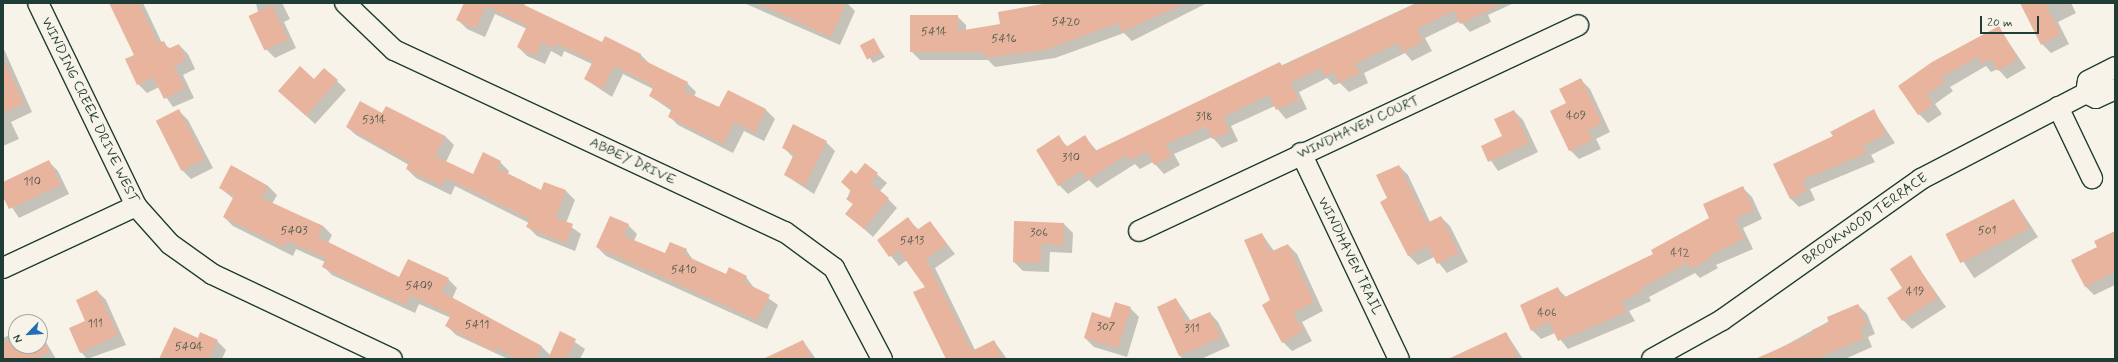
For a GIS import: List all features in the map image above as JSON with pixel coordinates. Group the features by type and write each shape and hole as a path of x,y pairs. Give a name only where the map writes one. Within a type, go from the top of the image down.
{"street":[{"name":"WINDING CREEK DRIVE WEST","path":"38,3 136,206 170,244 212,274 392,359"},
{"name":"ABBEY DRIVE","path":"345,3 357,18 394,50 785,232 834,268 882,359"},
{"name":"WINDHAVEN COURT","path":"1139,231 1301,153 1578,24"},
{"path":"2115,68 2088,81 2086,93 2096,98 2115,89"},
{"name":"BROOKWOOD TERRACE","path":"1652,359 1722,320 1921,179 2086,93"},
{"path":"2058,107 2092,178"},
{"name":"WINDHAVEN TRAIL","path":"1301,153 1399,359"},
{"path":"3,268 136,206"}],"building":[{"path":"109,3 139,3 158,43 164,41 168,49 179,44 186,60 174,66 185,88 164,99 153,77 137,85 125,59 134,55"},
{"path":"464,3 520,3 602,42 605,36 641,54 639,58 688,82 684,91 719,107 728,90 766,109 755,133 735,122 723,144 668,117 672,108 649,96 654,86 614,66 603,89 584,79 593,61 555,43 553,48 542,43 536,56 517,47 527,26 486,6 476,29 456,20"},
{"path":"757,3 846,3 831,37"},
{"path":"1048,3 1185,3 1122,32 1118,23 1045,50 985,58 984,52 910,52 910,15 958,15 958,31 1000,24 998,12"},
{"path":"1417,3 1504,3 1460,24 1454,11 1417,29 1423,42 1403,52 1398,43 1355,64 1360,73 1339,83 1334,72 1324,77 1321,68 1290,83 1299,100 1276,110 1269,95 1223,117 1230,132 1212,139 1207,126 1166,144 1172,156 1154,165 1147,152 1130,160 1127,155 1087,180 1081,171 1058,186 1036,150 1059,135 1066,147 1085,135 1095,151 1280,62 1282,66"},
{"path":"2020,3 2045,3 2061,34 2041,45"},
{"path":"272,5 288,39 264,50 248,16"},
{"path":"1999,26 2018,59 1998,71 1991,59 1982,64 1978,57 1942,77 1945,82 1927,95 1933,105 1918,115 1898,86 1932,62"},
{"path":"874,38 881,52 867,60 860,45"},
{"path":"3,58 24,103 3,113"},
{"path":"300,66 314,79 324,68 338,80 306,116 278,91"},
{"path":"1581,78 1602,123 1588,130 1593,140 1569,151 1550,111 1566,103 1559,89"},
{"path":"360,101 382,113 386,106 445,136 435,156 473,174 483,152 501,161 497,168 541,190 544,182 566,190 556,218 573,224 566,243 526,227 530,219 446,178 442,186 406,169 409,162 346,127"},
{"path":"179,109 204,159 181,171 156,121"},
{"path":"1874,109 1886,134 1863,146 1867,153 1802,180 1807,191 1790,199 1773,164 1833,136 1830,132"},
{"path":"1514,110 1529,143 1488,162 1481,146 1502,136 1494,119"},
{"path":"793,124 827,141 805,186 784,175 794,154 782,148"},
{"path":"49,160 61,185 9,209 3,197 3,182"},
{"path":"865,163 878,173 871,183 889,198 864,229 845,214 853,204 846,199 852,192 841,182 851,170 856,174"},
{"path":"231,165 268,186 262,198 323,226 318,237 399,277 408,259 449,278 442,292 542,346 536,359 518,359 496,348 494,352 445,326 451,315 410,295 406,305 372,291 322,267 326,258 287,241 284,247 223,217 234,196 219,188"},
{"path":"1399,165 1427,223 1441,216 1459,253 1437,264 1428,246 1408,256 1380,202 1387,198 1376,175"},
{"path":"1743,186 1754,210 1735,219 1744,239 1708,256 1710,259 1690,269 1687,263 1641,288 1642,291 1621,302 1626,312 1606,321 1558,341 1549,322 1531,331 1520,305 1558,287 1563,298 1653,254 1651,250 1709,218 1703,204"},
{"path":"2014,199 2029,228 1960,263 1945,234"},
{"path":"610,216 629,224 624,236 665,253 670,242 687,249 684,255 726,274 729,267 747,276 744,282 770,295 757,320 596,247"},
{"path":"908,217 917,230 930,221 947,244 926,259 972,351 994,340 1003,359 946,359 913,292 925,287 899,251 889,257 877,240"},
{"path":"1014,221 1064,223 1063,245 1041,244 1041,263 1013,262"},
{"path":"2115,231 2115,272 2085,287 2071,260 2097,247 2094,241"},
{"path":"1262,233 1270,252 1288,244 1314,302 1293,313 1303,331 1282,343 1262,305 1270,300 1244,240"},
{"path":"1911,255 1938,298 1902,321 1887,298 1902,288 1890,269"},
{"path":"97,290 118,335 80,353 69,328 85,321 76,300"},
{"path":"1176,298 1186,322 1210,312 1221,337 1179,356 1157,307"},
{"path":"1115,302 1131,307 1118,348 1084,338 1092,312 1110,318"},
{"path":"1858,304 1867,325 1860,328 1864,338 1816,359 1755,359 1814,333 1812,330 1829,323 1827,317"},
{"path":"174,327 198,338 200,332 218,340 209,359 159,359"},
{"path":"560,331 576,339 567,359 548,359"},
{"path":"1506,332 1519,359 1448,359"},
{"path":"803,340 812,359 763,359"},
{"path":"8,342 8,354 45,354 35,359 3,359 3,344"}]}
